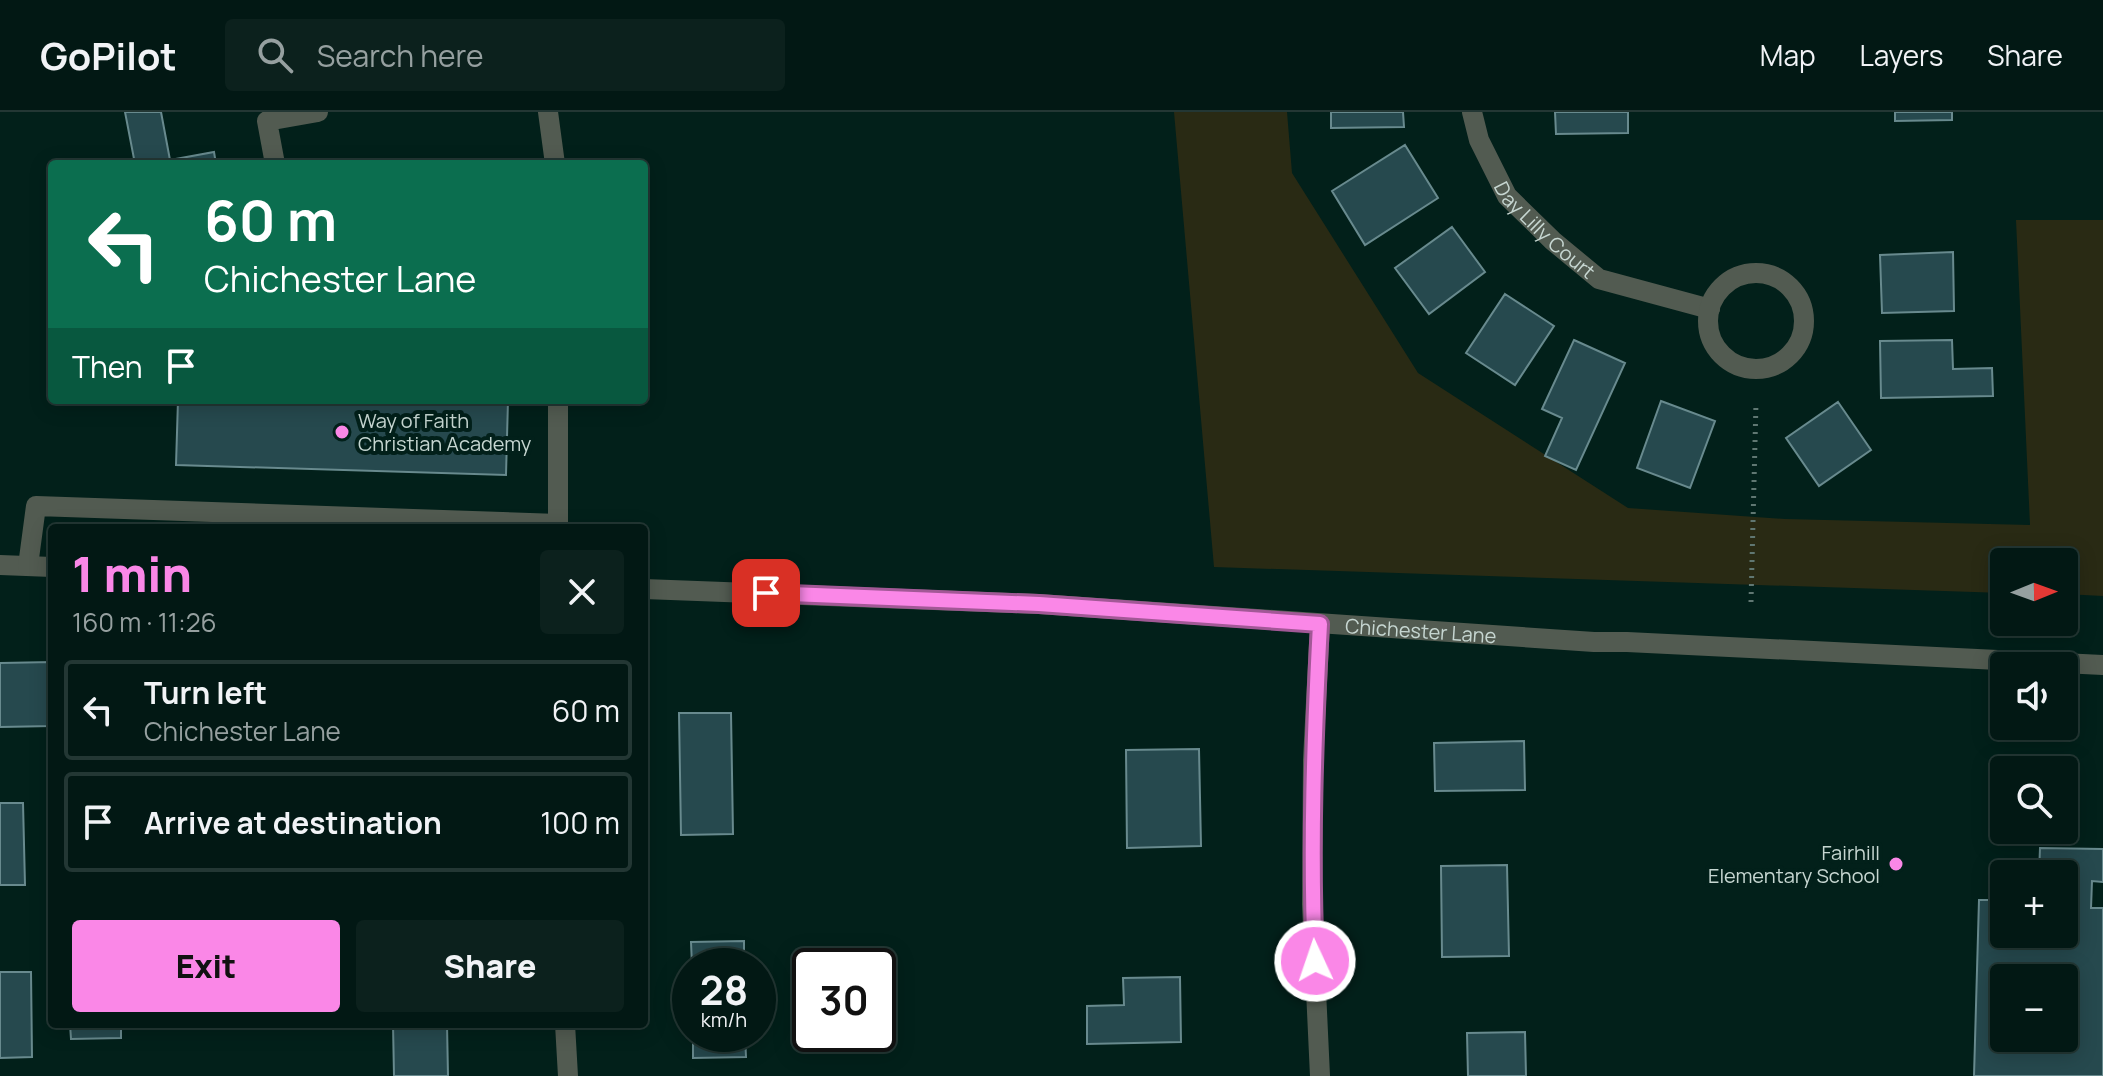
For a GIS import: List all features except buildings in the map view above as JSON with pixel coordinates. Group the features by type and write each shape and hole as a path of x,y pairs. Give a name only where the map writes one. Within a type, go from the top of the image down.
{"street":[{"path":"274,160 267,121 318,112"},
{"path":"548,112 554,160"},
{"name":"Day Lilly Court","path":"1472,112 1479,140 1507,196 1587,270 1599,279 1710,309"},
{"path":"1757,272 1773,275 1787,283 1797,295 1805,325 1800,341 1791,354 1778,364 1764,369 1748,368 1733,363 1721,353 1712,339 1708,324 1710,309 1716,294 1728,282 1757,272"},
{"path":"557,524 558,404"},
{"path":"28,566 36,506 505,524"},
{"path":"0,565 48,567"},
{"name":"Chichester Lane","path":"648,589 1039,604 1594,642 2103,665"},
{"path":"1320,624 1313,760 1312,904 1320,1076"},
{"path":"565,1028 568,1076"}],"path":[{"path":"1751,602 1756,403"}],"green space":[{"path":"1174,112 1287,112 1292,173 1418,373 1628,508 1785,519 2030,525 2016,220 2103,220 2103,596 2078,595 2078,548 1990,548 1990,593 1214,567"}],"place":[{"name":"Way of Faith Christian Academy","path":"342,432"},
{"name":"Fairhill Elementary School","path":"1896,864"}],"route":[{"path":"766,593 1039,604 1320,624 1313,760 1312,904 1315,961"}]}
